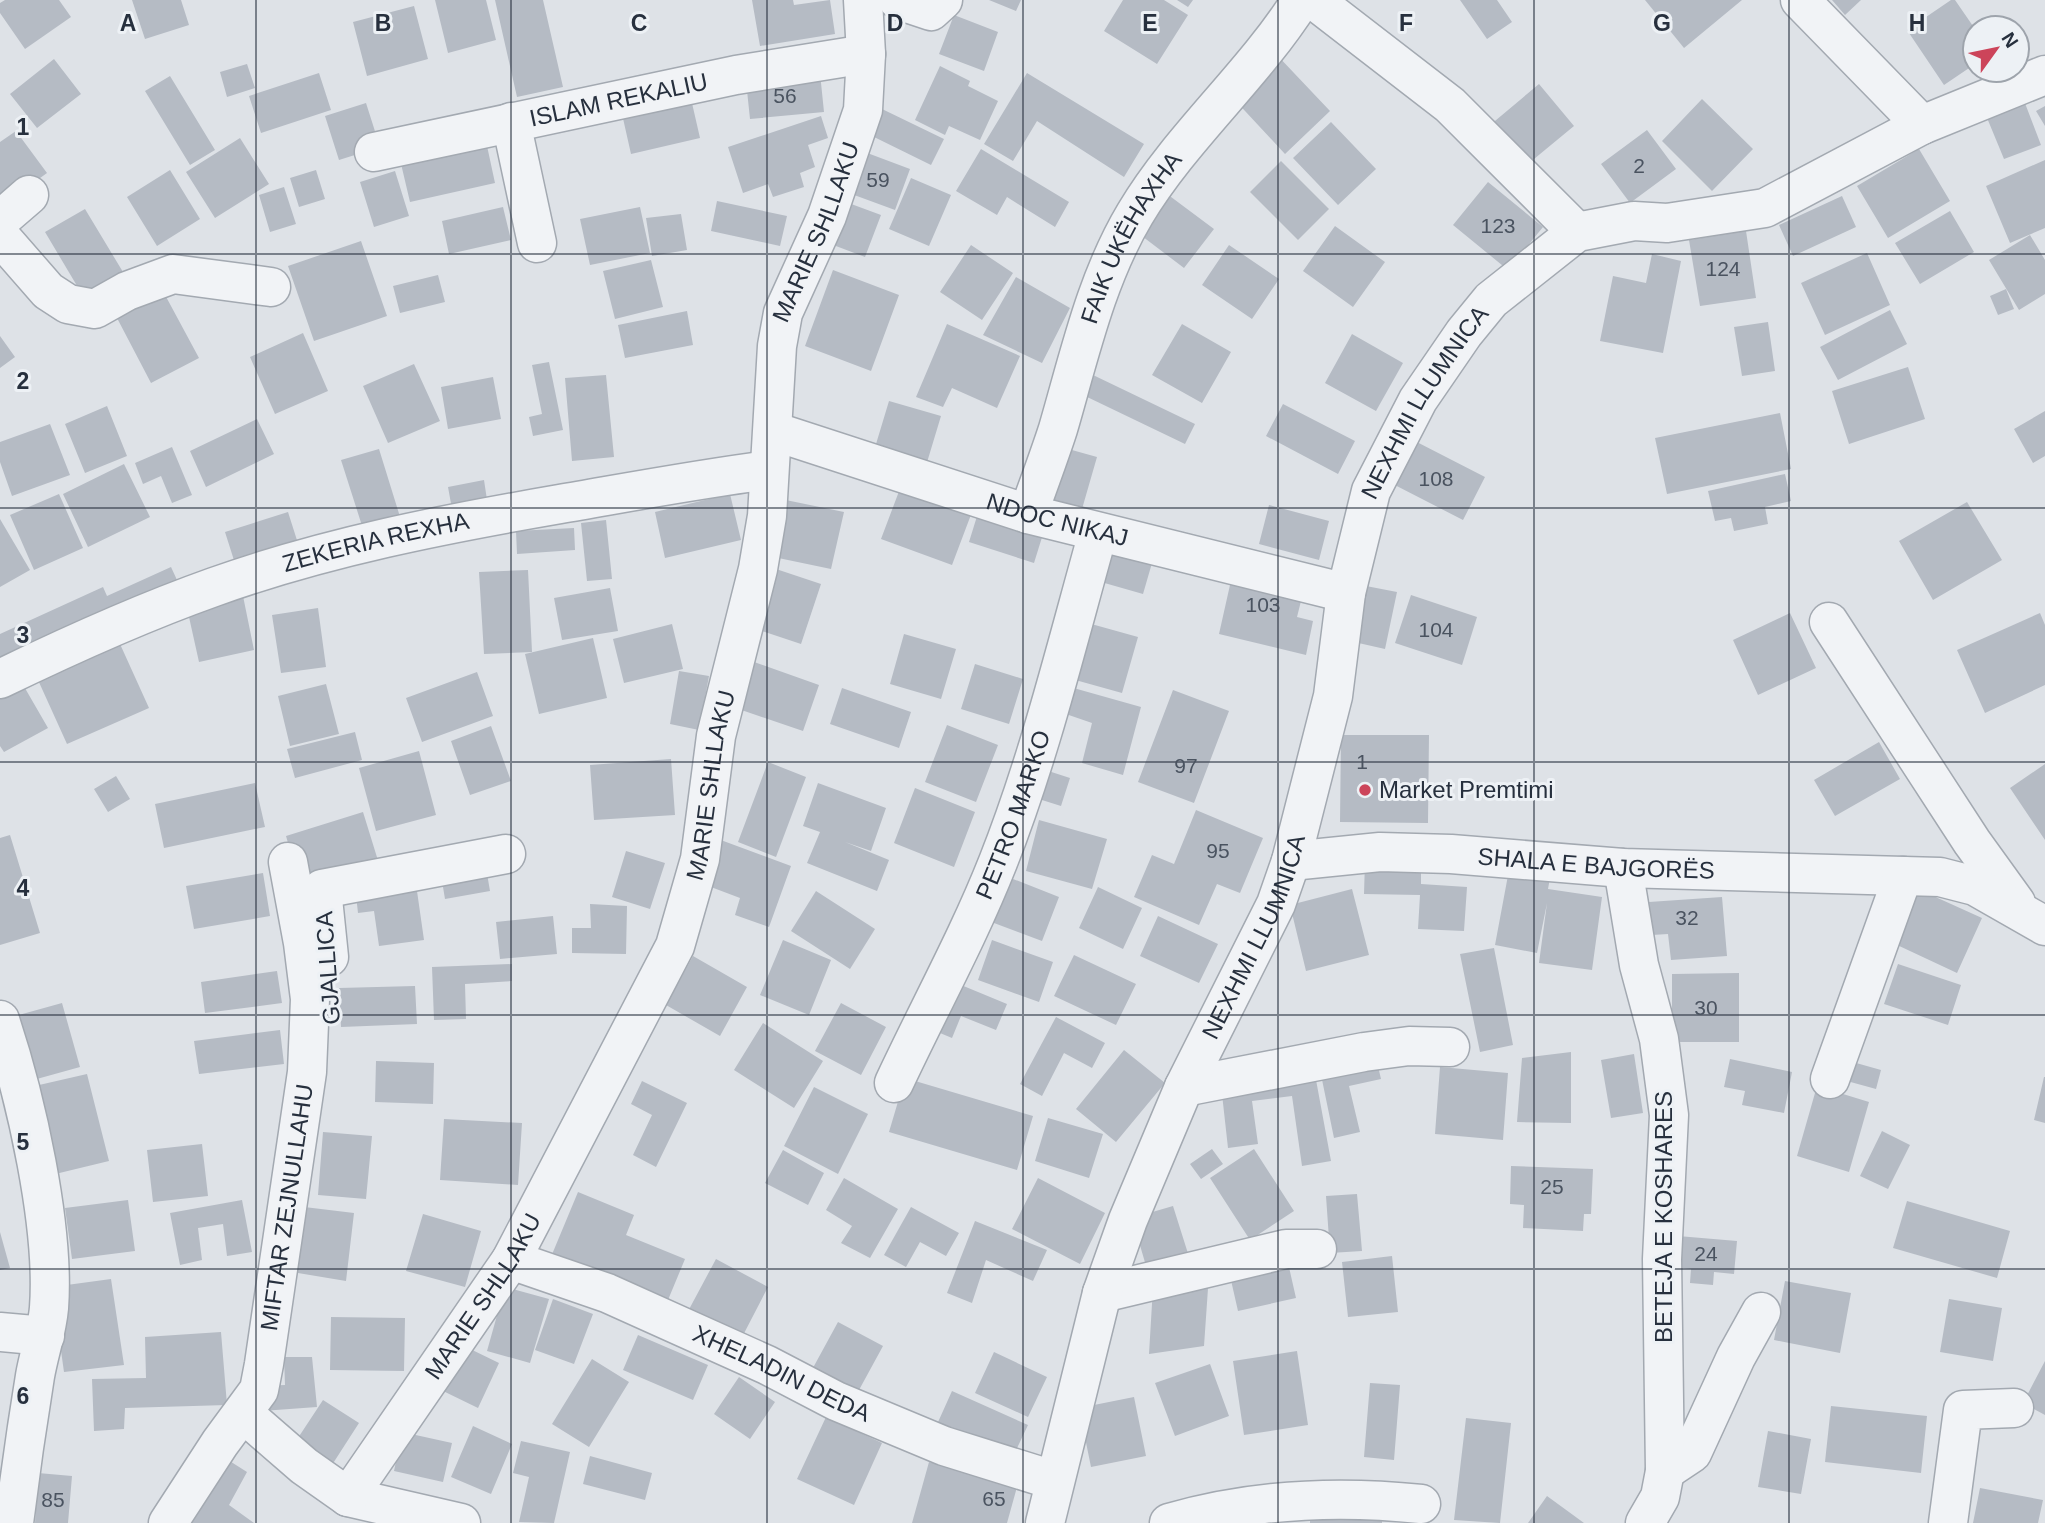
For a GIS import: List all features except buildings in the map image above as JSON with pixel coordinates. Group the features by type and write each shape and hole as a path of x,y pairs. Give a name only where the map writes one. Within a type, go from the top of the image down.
{"street":[{"name":"MARIE SHLLAKU","path":"348,1497 511,1260 675,946 690,905 700,859 716,736 758,569 767,516 777,346 783,313 827,216 863,110 866,54 863,0"},
{"path":"898,0 931,11 943,0"},
{"name":"FAIK UKËHAXHA","path":"1028,514 1058,430 1078,353 1110,269 1135,214 1228,93 1281,32 1301,0"},
{"path":"1314,0 1450,105 1577,232"},
{"path":"1800,0 1922,125"},
{"name":"ISLAM REKALIU","path":"374,152 736,75 866,54"},
{"name":"NEXHMI LLUMNICA","path":"1045,1523 1053,1480 1090,1350 1102,1293 1128,1220 1184,1087 1276,904 1291,861 1333,696 1346,593 1371,491 1418,400 1491,300 1577,232 1634,220 1667,223 1765,208 1922,125 2045,75"},
{"path":"511,122 537,243"},
{"path":"0,220 29,195"},
{"path":"0,236 33,276 68,304 95,309 127,291 173,274 271,287"},
{"name":"NDOC NIKAJ","path":"773,431 1028,514 1346,593"},
{"name":"ZEKERIA REXHA","path":"0,679 204,591 304,559 418,530 675,482 769,470"},
{"name":"PETRO MARKO","path":"894,1083 975,918 998,861 1031,768 1098,533"},
{"name":"SHALA E BAJGORËS","path":"1829,622 1972,842 2038,912"},
{"name":"SHALA E BAJGORËS","path":"1291,861 1380,852 1451,854 1623,868 1940,877 1975,886 2038,912"},
{"name":"GJALLICA","path":"285,1228 315,1147 328,1086 332,1022 330,967 322,890 506,853"},
{"name":"MIFTAR ZEJNULLAHU","path":"168,1523 258,1390 307,1072 310,999 288,862"},
{"name":"BETEJA E KOSHARES","path":"1623,868 1639,965 1659,1039 1669,1115 1662,1259 1665,1471 1660,1497 1645,1523"},
{"path":"1830,1079 1903,876"},
{"path":"0,1020 27,1121 41,1201 50,1283 45,1336 36,1371 13,1523"},
{"path":"1184,1087 1364,1052 1409,1046 1450,1047"},
{"path":"1102,1293 1286,1249 1317,1249"},
{"name":"XHELADIN DEDA","path":"511,1260 607,1293 766,1365 836,1401 944,1446 1053,1480"},
{"path":"1665,1471 1692,1453 1736,1357 1761,1312"},
{"path":"0,1332 45,1336"},
{"path":"1948,1523 1963,1410 2014,1408"},
{"path":"243,1413 304,1466 348,1497 461,1523"},
{"path":"1170,1523 1237,1508 1298,1500 1360,1498 1421,1504"}],"place":[{"name":"Market Premtimi","path":"1365,790"}]}
